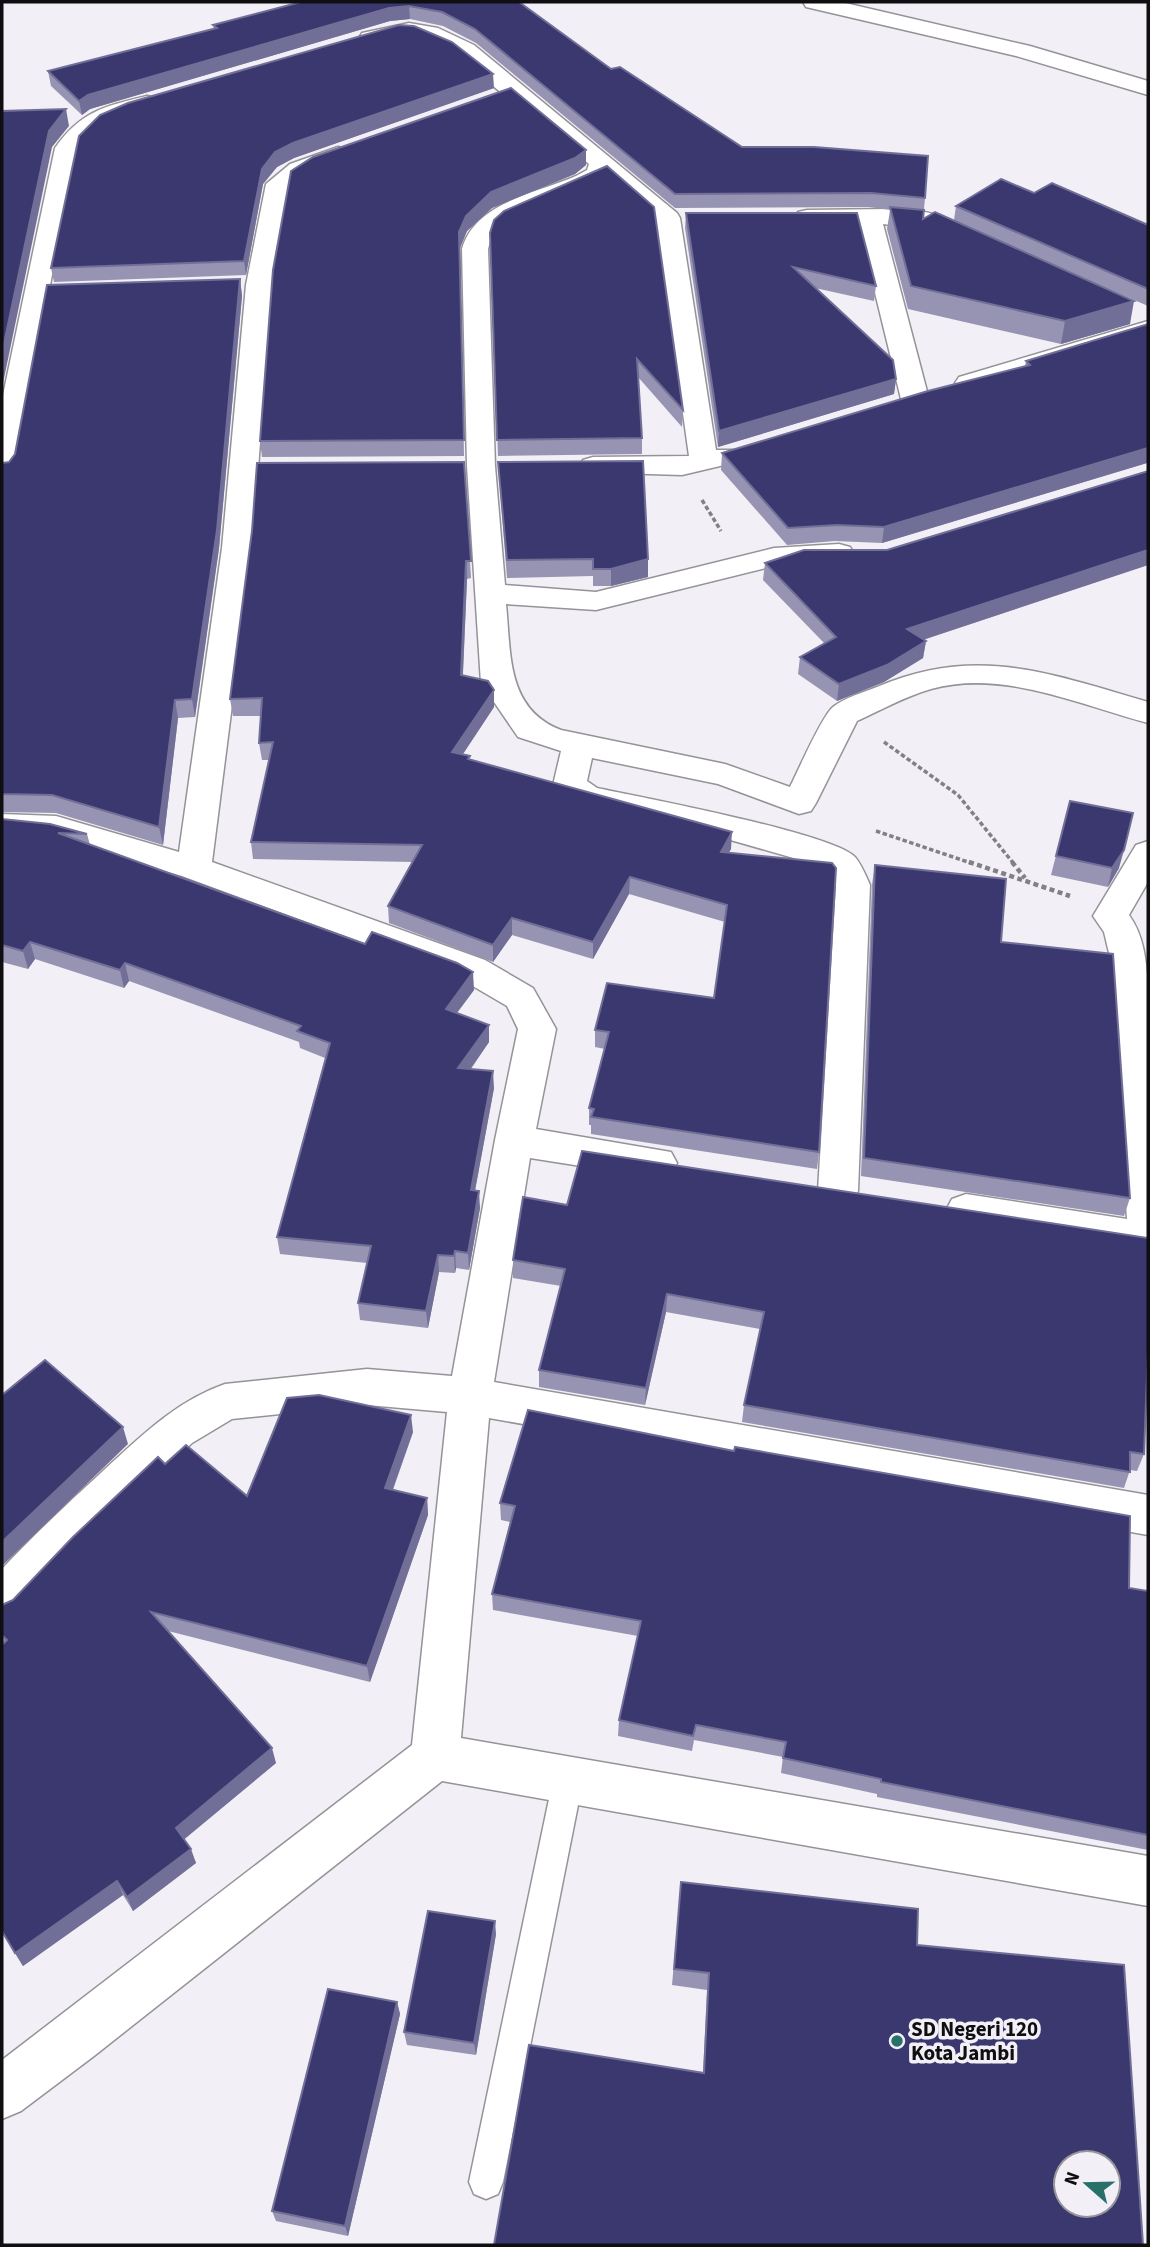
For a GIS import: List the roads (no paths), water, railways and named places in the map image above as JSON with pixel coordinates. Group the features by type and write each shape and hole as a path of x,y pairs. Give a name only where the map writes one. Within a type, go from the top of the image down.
{"street":[{"path":"814,2 1022,51 1148,88"},
{"path":"346,45 399,29 429,30 466,50 667,218 694,218"},
{"path":"489,101 515,92"},
{"path":"2,471 67,148 82,128 99,117 174,95"},
{"path":"194,868 237,548 259,285 278,184 287,174 304,165 357,147"},
{"path":"602,161 598,174 580,185 502,217 481,230 475,249 481,467 497,683 530,730 553,739 725,775 799,803 844,713 929,679 960,676 1037,682 1148,713"},
{"path":"789,217 921,220 961,235"},
{"path":"869,217 902,403 1148,329"},
{"path":"667,218 693,465"},
{"path":"231,286 259,285"},
{"path":"36,293 64,292"},
{"path":"1123,308 1148,319"},
{"path":"562,466 693,465 757,447"},
{"path":"244,469 272,469"},
{"path":"490,593 596,601 774,557 822,553 871,555"},
{"path":"579,743 570,785 574,791 587,797 713,824 823,854 842,865 849,874 853,885 838,1191"},
{"path":"713,824 725,775"},
{"path":"2,825 56,828 194,868 472,969 520,997 531,1013 537,1029 514,1140 470,1396 435,1757 76,2038 2,2092"},
{"path":"933,1205 1148,1236 1128,957 1121,930 1111,916 1148,853"},
{"path":"514,1140 690,1168"},
{"path":"798,1185 879,1197"},
{"path":"2,1600 61,1538 177,1430 225,1402 367,1387 470,1396 1148,1515"},
{"path":"435,1757 1148,1881"}],"lane":[{"path":"486,2182 568,1780"}],"place":[{"name":"SD Negeri 120 Kota Jambi","path":"897,2041"}]}
